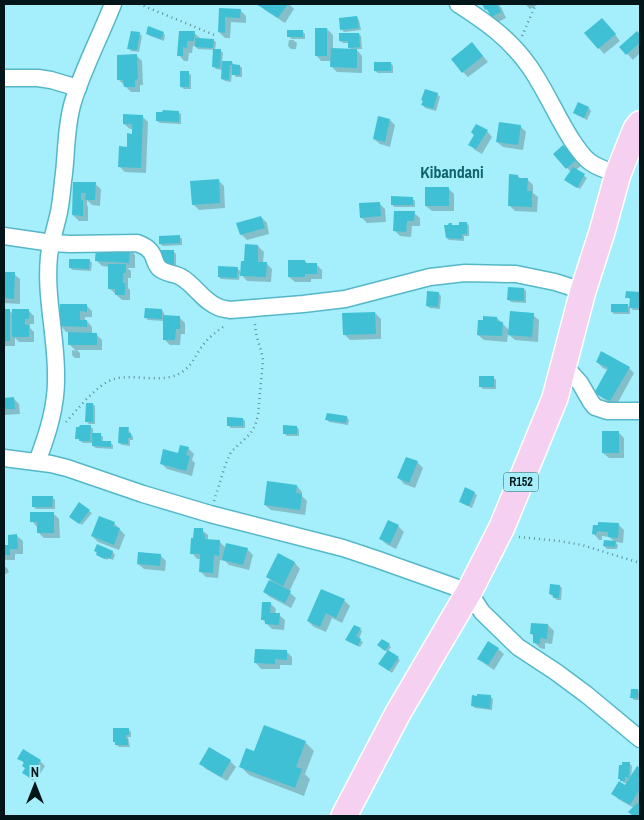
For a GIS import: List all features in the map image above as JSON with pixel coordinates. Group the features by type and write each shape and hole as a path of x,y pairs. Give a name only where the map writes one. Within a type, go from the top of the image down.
{"main road":[{"name":"R152","path":"344,816 398,713 469,592 498,536 555,398 583,291 618,174 636,129 640,124"}],"street":[{"path":"36,462 44,444 52,417 56,392 49,273 52,243 64,178 68,120 78,88 113,4"},
{"path":"458,4 498,31 517,49 544,90 580,153 589,162 618,174"},
{"path":"4,78 38,78 78,88"},
{"path":"4,236 52,243 137,243 145,246 152,252 157,265 163,271 183,278 209,302 219,308 230,310 345,299 430,277 465,273 516,274 555,282 583,291"},
{"path":"564,365 580,383 596,407 607,411 640,411"},
{"path":"4,458 67,468 210,514 343,548 469,592 482,612 518,647 587,695 640,739"}],"path":[{"path":"139,4 217,36"},
{"path":"517,49 536,4"},
{"path":"44,444 59,431 90,395 105,384 113,379 124,377 165,378 182,372 191,364 202,346 212,335 254,309 255,330 263,360 258,416 250,434 232,452 226,463 210,514"},
{"path":"498,536 535,538 582,545 640,563"}],"building":[{"path":"256,4 288,4 278,18"},
{"path":"482,4 497,4 501,12 491,17"},
{"path":"219,8 241,9 240,18 225,17 225,33 218,32"},
{"path":"357,16 359,28 340,30 339,18"},
{"path":"602,18 616,34 598,49 584,33"},
{"path":"148,26 164,32 161,39 146,34"},
{"path":"315,28 327,28 327,56 315,56"},
{"path":"287,30 303,30 303,37 287,37"},
{"path":"131,31 140,32 137,50 127,49"},
{"path":"179,31 195,31 194,41 187,41 187,48 183,47 183,56 177,56"},
{"path":"637,31 640,34 640,43 626,55 619,47"},
{"path":"339,33 359,33 360,47 348,48 348,41 339,41"},
{"path":"195,38 214,39 213,48 195,47"},
{"path":"472,42 483,56 462,73 451,59"},
{"path":"331,48 357,49 357,68 330,67"},
{"path":"213,49 221,49 220,68 212,67"},
{"path":"137,54 138,79 135,80 135,87 124,87 123,80 117,80 117,55"},
{"path":"222,61 232,61 229,80 221,79"},
{"path":"374,62 391,62 391,71 374,71"},
{"path":"232,64 240,65 240,75 232,75"},
{"path":"180,71 189,71 189,87 180,87"},
{"path":"425,89 438,93 433,109 421,105"},
{"path":"578,102 589,107 584,118 573,113"},
{"path":"163,110 179,111 179,122 156,121 156,112 162,112"},
{"path":"123,114 143,115 141,168 118,167 119,146 127,147 127,133 132,134 132,124 123,124"},
{"path":"378,116 390,119 385,142 373,139"},
{"path":"499,122 521,125 518,145 496,142"},
{"path":"476,124 488,130 476,149 468,145 474,135 471,132"},
{"path":"563,145 577,159 566,169 553,154"},
{"path":"573,167 585,174 577,188 564,180"},
{"path":"509,174 518,175 518,178 528,178 527,191 532,191 532,207 508,206"},
{"path":"219,179 220,203 192,205 190,181"},
{"path":"73,182 96,182 95,200 85,200 86,193 81,193 83,216 72,215"},
{"path":"425,187 449,187 449,206 425,206"},
{"path":"391,196 413,197 413,205 391,205"},
{"path":"380,202 381,216 360,218 359,203"},
{"path":"394,211 415,211 414,221 407,221 406,232 393,231"},
{"path":"261,216 265,228 240,235 236,223"},
{"path":"459,222 467,222 467,234 462,234 462,239 446,238 444,225 452,223 452,225 459,225"},
{"path":"180,235 180,243 159,244 159,236"},
{"path":"245,244 258,245 258,262 267,262 266,277 240,276 241,261 244,261"},
{"path":"96,246 130,248 129,263 95,261"},
{"path":"161,250 174,250 174,267 161,266"},
{"path":"69,259 90,259 89,269 69,268"},
{"path":"288,260 305,260 305,263 317,263 317,274 305,274 305,277 288,277"},
{"path":"108,264 126,264 126,273 123,273 125,295 115,295 115,289 108,289"},
{"path":"218,266 238,267 237,278 218,277"},
{"path":"4,272 15,272 14,299 4,298"},
{"path":"508,287 524,288 524,301 507,300"},
{"path":"427,291 439,292 438,307 426,306"},
{"path":"626,291 640,292 639,308 629,308 630,298 625,298"},
{"path":"60,304 87,304 87,312 80,311 80,320 87,320 87,327 59,326"},
{"path":"611,304 628,304 628,312 611,312"},
{"path":"145,308 162,309 162,319 144,318"},
{"path":"4,309 10,309 10,341 4,341"},
{"path":"12,309 29,309 29,319 25,319 25,325 29,325 29,337 12,337"},
{"path":"510,311 534,313 532,337 508,335"},
{"path":"375,312 376,334 343,335 342,313"},
{"path":"163,315 180,316 180,329 176,329 175,340 163,340"},
{"path":"483,316 497,317 497,321 503,322 502,336 477,335 478,320 483,320"},
{"path":"68,332 97,333 97,345 68,345"},
{"path":"601,351 630,367 610,401 594,393 608,368 596,362"},
{"path":"479,376 494,376 494,387 479,387"},
{"path":"14,397 15,409 4,409 4,398"},
{"path":"86,403 93,403 93,422 85,422"},
{"path":"327,413 347,416 346,423 325,420"},
{"path":"227,417 243,418 243,426 227,426"},
{"path":"91,425 90,441 75,439 76,427"},
{"path":"283,425 297,426 297,434 283,434"},
{"path":"119,427 129,427 128,433 131,433 131,438 128,438 128,444 118,443"},
{"path":"602,431 619,431 619,453 602,453"},
{"path":"92,433 101,433 101,441 111,441 111,447 92,446"},
{"path":"180,445 189,447 186,455 190,456 186,471 160,464 163,449 178,453"},
{"path":"406,457 418,461 409,483 397,478"},
{"path":"267,481 297,485 296,493 302,494 300,510 264,505"},
{"path":"465,487 475,492 469,506 459,502"},
{"path":"32,496 53,496 52,507 32,507"},
{"path":"79,502 90,510 79,524 69,517"},
{"path":"30,512 54,512 54,533 37,533 37,522 30,522"},
{"path":"99,516 115,522 113,526 120,528 114,545 91,536"},
{"path":"388,520 399,525 390,544 379,539"},
{"path":"598,522 619,523 618,538 608,537 608,532 597,531 596,535 592,534 593,525 598,525"},
{"path":"194,528 203,528 205,539 220,540 219,556 214,555 213,573 199,572 200,554 190,554"},
{"path":"17,534 18,549 10,549 10,555 4,555 4,545 8,545 8,535"},
{"path":"604,540 616,541 615,547 603,546"},
{"path":"226,543 248,548 243,565 222,560"},
{"path":"97,544 113,551 110,559 96,555 97,552 94,551"},
{"path":"138,552 161,554 160,566 137,564"},
{"path":"278,553 295,562 283,586 266,577"},
{"path":"269,580 291,591 285,603 263,592"},
{"path":"550,584 560,585 559,598 553,598 553,595 549,594"},
{"path":"321,589 345,599 336,618 326,613 320,627 307,621"},
{"path":"262,602 271,602 270,613 280,613 279,625 265,624 265,620 261,620"},
{"path":"531,623 548,624 547,639 540,638 540,644 533,643 533,634 530,634"},
{"path":"354,625 361,628 356,636 361,639 358,646 345,640"},
{"path":"382,639 390,644 385,651 377,645"},
{"path":"488,641 499,648 488,665 477,659"},
{"path":"255,649 287,650 287,660 275,659 275,664 254,663"},
{"path":"388,650 399,657 389,671 378,664"},
{"path":"631,689 638,689 638,698 630,698"},
{"path":"477,694 491,695 490,709 471,706 472,695 477,696"},
{"path":"264,725 306,741 296,767 302,769 295,788 239,767 246,748 254,751"},
{"path":"113,728 129,728 129,735 126,735 128,745 115,745 115,742 113,742"},
{"path":"209,747 231,760 221,777 199,764"},
{"path":"23,749 41,760 29,777 22,773 25,768 22,766 24,762 17,759"},
{"path":"622,762 630,762 629,778 625,777 625,781 618,779 619,765 622,765"},
{"path":"637,766 640,768 640,789 630,805 611,794 619,781 625,785"},
{"path":"637,803 640,805 640,814 633,816 628,812"}],"district":[{"name":"Kibandani","path":"452,172"}]}
